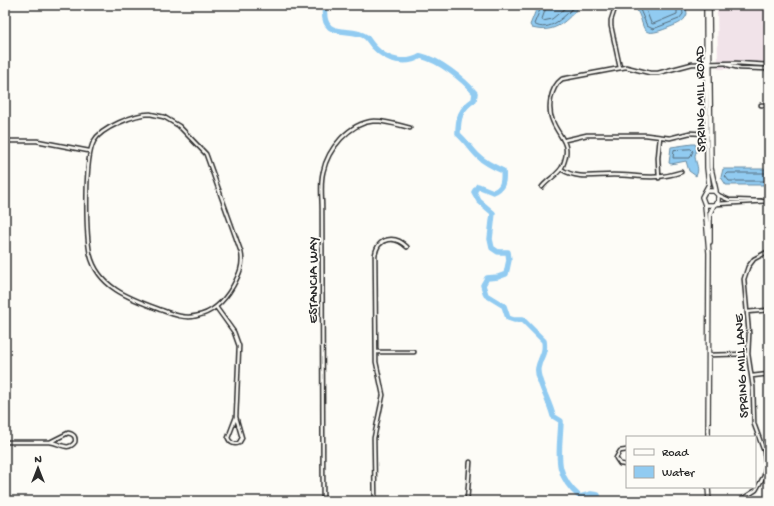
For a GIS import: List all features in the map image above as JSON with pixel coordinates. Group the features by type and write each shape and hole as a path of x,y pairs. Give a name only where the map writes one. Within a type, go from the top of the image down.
{"street":[{"path":"616,5 610,20 610,26 620,68"},
{"name":"SPRING MILL ROAD","path":"706,5 708,64"},
{"name":"SPRING MILL ROAD","path":"707,191 709,183 707,168 709,5"},
{"path":"542,187 561,169 566,157 565,140 552,118 551,96 557,83 567,77 626,67 650,73 658,73 685,65 736,63 769,65"},
{"path":"727,64 740,68 769,69"},
{"path":"761,105 769,106"},
{"path":"150,114 164,117 175,123 203,150 210,162 240,249 242,260 240,270 229,293 216,307 198,316 187,317 177,315 127,297 114,289 100,276 93,265 89,248 87,171 89,151 95,140 103,132 137,115 150,114"},
{"name":"ESTANCIA WAY","path":"323,501 323,172 328,157 339,141 359,126 380,121 410,128"},
{"path":"565,140 587,135 670,138 690,134 708,134"},
{"name":"SPRING MILL ROAD","path":"708,134 711,173 717,193"},
{"path":"659,178 658,158 660,137"},
{"path":"5,141 37,141 89,151"},
{"path":"561,169 576,177 611,175 659,178 681,172"},
{"path":"708,436 708,253 705,205 702,197 707,191 711,190 729,200 769,202"},
{"path":"708,253 711,233 710,213 715,205 717,193"},
{"path":"705,205 765,202"},
{"path":"375,501 374,438 383,394 376,352 376,252 380,244 389,239 396,239 407,247"},
{"name":"SPRING MILL LANE","path":"739,501 746,500 762,482 766,465 764,451 754,424 752,376 748,354 749,334 746,272 754,259 769,251"},
{"path":"216,307 234,332 239,346 236,417 242,438 239,443 234,444 230,442 228,438 236,417"},
{"path":"747,312 769,310"},
{"path":"376,352 414,352"},
{"path":"709,355 748,354"},
{"path":"752,376 769,374"},
{"path":"5,442 50,442 68,447 72,446 76,440 74,436 68,433 50,442"},
{"path":"626,450 620,451 616,458 620,464 626,465"},
{"path":"468,501 470,462"},
{"path":"708,488 708,501"}],"shaded area":[{"path":"717,5 769,5 769,68 718,69"}],"water":[{"path":"538,5 581,5 560,25 554,28 540,29 532,28 530,25"},
{"path":"633,5 686,5 687,14 678,24 659,31 651,32 644,28 638,12"},
{"path":"695,144 696,148 695,157 698,169 696,176 689,171 686,161 671,164 669,163 671,147"},
{"path":"723,169 769,169 769,185 726,185 721,177"}],"waterway":[{"path":"325,5 325,17 327,24 332,29 360,34 366,37 379,52 385,56 397,60 403,61 415,59 421,56 428,58 450,71 475,93 474,100 469,103 461,114 459,119 458,134 481,158 490,165 503,171 503,181 499,189 493,192 478,186 474,192 479,201 493,213 490,239 492,248 498,252 508,252 509,260 506,274 498,277 487,278 483,285 486,295 504,306 508,318 523,320 544,341 544,349 539,364 538,373 553,416 561,421 559,453 561,471 565,480 580,497 591,494 598,495 599,501"}]}
